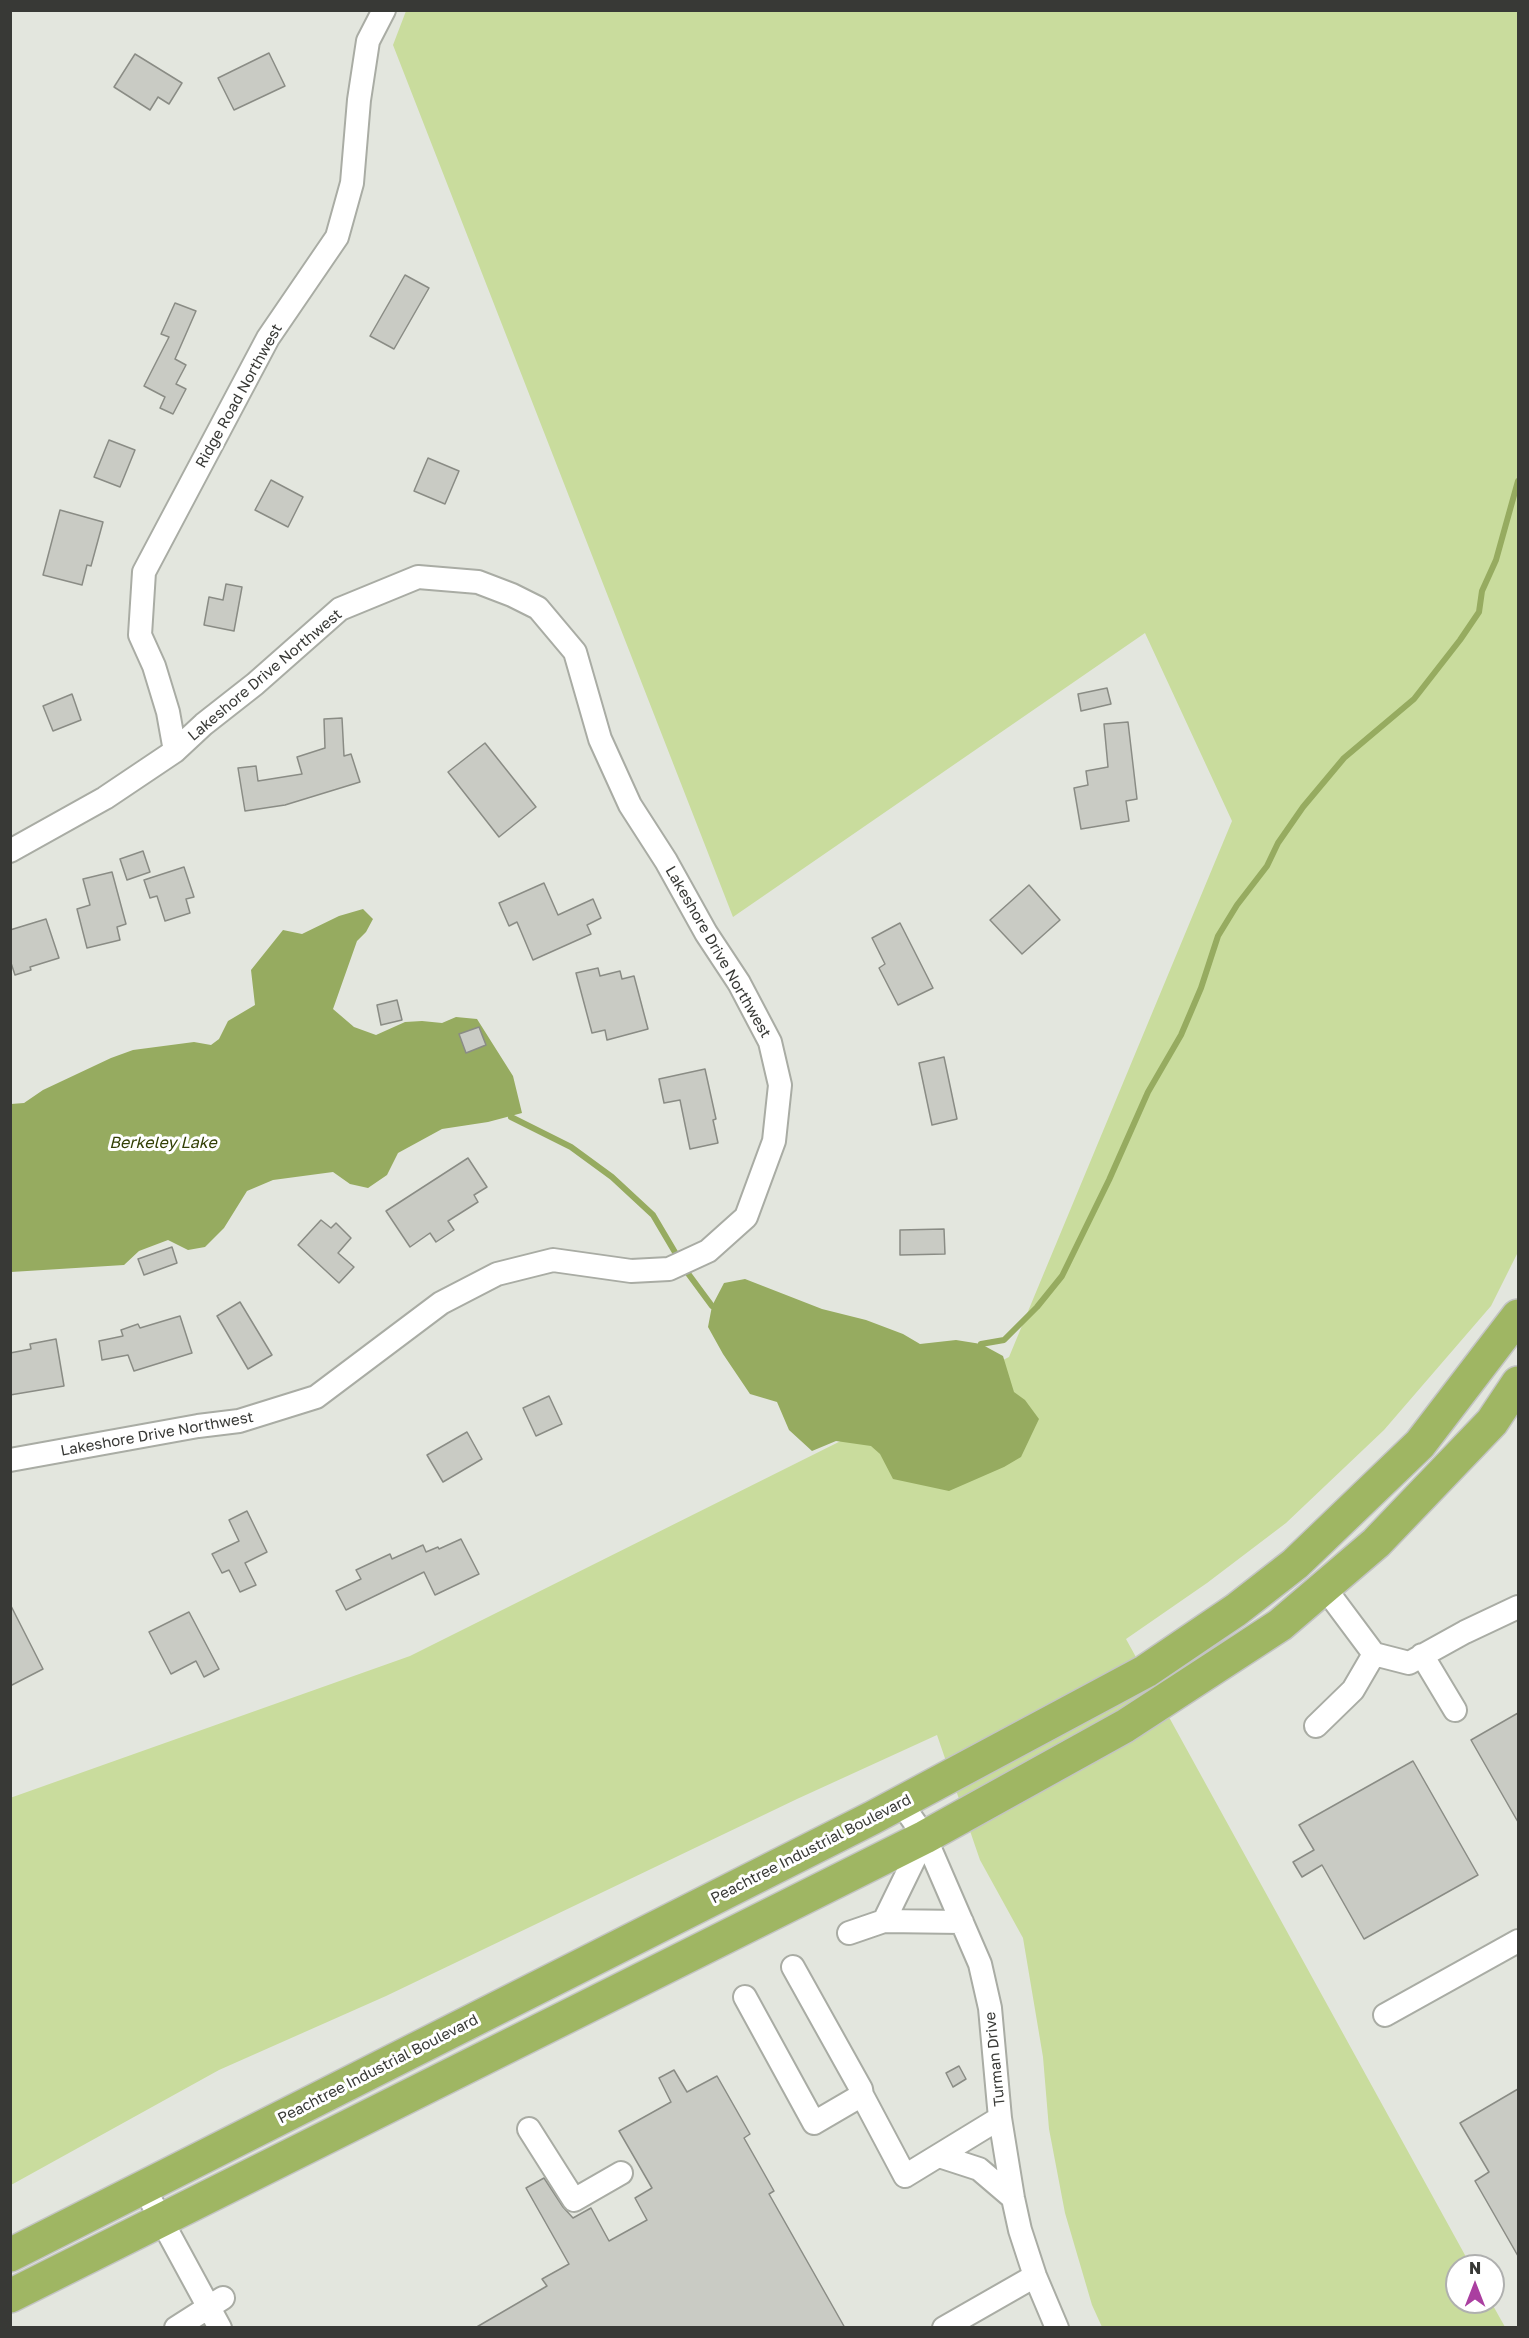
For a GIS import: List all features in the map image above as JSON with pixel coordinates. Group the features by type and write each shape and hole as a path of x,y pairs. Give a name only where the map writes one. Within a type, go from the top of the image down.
{"highway":[{"name":"Peachtree Industrial Boulevard","path":"10,2255 901,1803 1146,1671 1236,1610 1295,1564 1420,1444 1518,1316"},
{"path":"10,2296 708,1948 862,1867 925,1837 1125,1726 1280,1625 1376,1544 1492,1422 1518,1383"}],"street":[{"name":"Ridge Road Northwest","path":"175,751 168,712 154,666 140,635 144,572 268,338 337,237 352,183 359,100 368,41 384,10"},
{"name":"Lakeshore Drive Northwest","path":"10,851 105,798 175,751 340,609 418,577 478,582 538,608 575,652 600,739 630,806 666,861 706,933 738,982 770,1042 780,1085 774,1141 746,1217 708,1251 669,1269 631,1271 553,1260 497,1274 441,1303 316,1397 239,1421 198,1426 10,1460"},
{"path":"1324,1587 1374,1654 1409,1663 1465,1632 1518,1607"},
{"path":"1316,1726 1353,1690 1374,1654"},
{"path":"1422,1655 1455,1710"},
{"name":"Turman Drive","path":"901,1803 925,1837 980,1964 990,2008 1000,2118 1013,2198 1020,2230 1035,2276 1057,2328"},
{"path":"884,1921 925,1837"},
{"path":"849,1933 884,1921 962,1922"},
{"path":"1385,2015 1518,1941"},
{"path":"793,1967 858,2083 904,2176 1000,2118"},
{"path":"745,1997 814,2123 862,2095"},
{"path":"529,2129 574,2200 621,2173"},
{"path":"939,2156 979,2169 1013,2198"},
{"path":"144,2187 160,2220 217,2311 176,2328"},
{"path":"944,2328 1035,2276"}],"shaded area":[{"path":"406,11 1518,11 1518,1252 1491,1306 1384,1430 1286,1523 1207,1583 1126,1639 1464,2254 1445,2254 1445,2314 1498,2314 1505,2327 1102,2327 1092,2305 1065,2213 1049,2129 1043,2057 1023,1938 980,1860 937,1735 797,1799 386,1996 219,2070 11,2185 10,1798 410,1656 1009,1357 1232,821 1145,633 733,917 393,45"}],"water":[{"name":"Berkeley Lake","path":"363,909 373,919 366,932 357,941 333,1009 354,1027 376,1035 405,1022 442,1023 456,1017 477,1019 513,1076 522,1113 488,1122 442,1129 398,1153 387,1175 368,1188 350,1184 333,1172 273,1180 247,1191 224,1228 205,1247 188,1250 168,1240 139,1251 124,1265 11,1272 11,1104 24,1103 43,1090 133,1050 194,1042 211,1045 219,1039 228,1021 255,1005 251,970 283,930 302,934 339,916"},
{"path":"745,1279 822,1309 866,1320 903,1334 920,1344 956,1340 981,1344 1003,1356 1014,1392 1025,1400 1039,1419 1021,1457 949,1491 893,1479 880,1454 871,1446 836,1441 812,1451 789,1430 777,1402 750,1394 708,1327 712,1306 724,1283"}],"building":[{"path":"269,53 285,86 234,110 218,78"},
{"path":"135,54 182,83 169,104 158,97 150,110 114,87"},
{"path":"405,275 429,288 394,349 370,336"},
{"path":"175,303 196,311 175,359 186,365 176,384 186,389 173,414 160,408 165,397 144,386 169,337 161,334"},
{"path":"109,440 135,450 120,487 94,477"},
{"path":"428,458 459,471 445,504 414,491"},
{"path":"271,480 303,497 288,527 255,510"},
{"path":"60,510 103,522 91,566 87,565 82,585 43,575"},
{"path":"226,584 242,587 234,631 204,625 209,597 223,600"},
{"path":"1107,688 1111,704 1081,711 1078,694"},
{"path":"72,694 81,720 53,731 43,706"},
{"path":"342,718 344,756 351,754 360,782 285,805 245,811 238,768 256,766 258,781 302,774 297,757 325,748 324,719"},
{"path":"1128,722 1137,799 1126,801 1129,821 1081,829 1074,788 1088,785 1086,771 1108,767 1104,724"},
{"path":"485,743 536,807 499,837 448,772"},
{"path":"143,851 150,872 127,880 120,859"},
{"path":"184,867 194,897 186,899 190,913 165,921 157,896 150,898 144,880"},
{"path":"112,872 126,924 117,927 120,940 87,948 77,909 90,905 83,879"},
{"path":"544,883 558,915 593,899 601,918 587,925 591,934 533,960 517,922 509,926 499,903"},
{"path":"1029,885 1060,920 1022,954 990,920"},
{"path":"46,919 59,958 30,967 31,970 15,975 10,960 10,930"},
{"path":"900,923 933,988 898,1005 879,968 885,964 872,938"},
{"path":"598,968 600,976 620,971 622,979 634,976 648,1029 607,1040 605,1030 592,1033 576,973"},
{"path":"397,1000 402,1020 381,1025 377,1005"},
{"path":"479,1027 486,1045 466,1053 459,1034"},
{"path":"944,1057 957,1119 932,1125 919,1063"},
{"path":"705,1069 716,1119 713,1120 718,1143 690,1149 680,1100 664,1103 659,1079"},
{"path":"468,1158 487,1187 474,1195 478,1202 448,1221 454,1230 436,1242 430,1233 410,1247 386,1211"},
{"path":"321,1220 331,1228 336,1223 351,1238 338,1253 354,1267 339,1283 298,1245"},
{"path":"944,1229 945,1254 900,1255 900,1230"},
{"path":"172,1247 177,1263 144,1275 138,1259"},
{"path":"240,1302 272,1355 248,1369 217,1316"},
{"path":"180,1316 192,1353 134,1371 128,1355 102,1360 99,1341 123,1336 121,1330 138,1324 140,1328"},
{"path":"56,1339 64,1386 10,1395 10,1353 31,1349 30,1344"},
{"path":"549,1396 562,1424 536,1436 523,1408"},
{"path":"467,1432 482,1459 443,1482 427,1455"},
{"path":"247,1511 267,1552 245,1563 256,1585 240,1592 229,1570 222,1573 212,1554 239,1541 229,1520"},
{"path":"461,1539 479,1574 435,1595 424,1572 346,1610 336,1591 361,1579 356,1570 390,1554 392,1559 423,1545 426,1552"},
{"path":"10,1604 43,1669 10,1686"},
{"path":"189,1612 219,1669 204,1677 196,1661 171,1674 149,1632"},
{"path":"1518,1713 1518,1822 1471,1740"},
{"path":"1413,1761 1478,1875 1364,1939 1322,1865 1302,1877 1293,1862 1314,1850 1299,1825"},
{"path":"959,2066 966,2079 953,2087 946,2073"},
{"path":"674,2070 687,2092 717,2076 750,2134 744,2138 774,2191 769,2194 845,2328 475,2328 547,2286 542,2279 569,2264 526,2188 544,2178 573,2218 591,2208 609,2241 647,2220 635,2198 652,2188 619,2131 671,2102 659,2078"},
{"path":"1518,2089 1518,2256 1475,2181 1489,2172 1460,2123"}],"waterway":[{"path":"981,1344 1004,1340 1037,1307 1062,1276 1109,1180 1148,1092 1181,1035 1201,988 1218,936 1237,905 1267,866 1278,843 1303,807 1344,758 1414,699 1479,612 1482,591 1496,560 1518,481"},
{"path":"511,1117 571,1147 612,1177 653,1215 679,1259"},
{"path":"684,1268 712,1306"}]}
